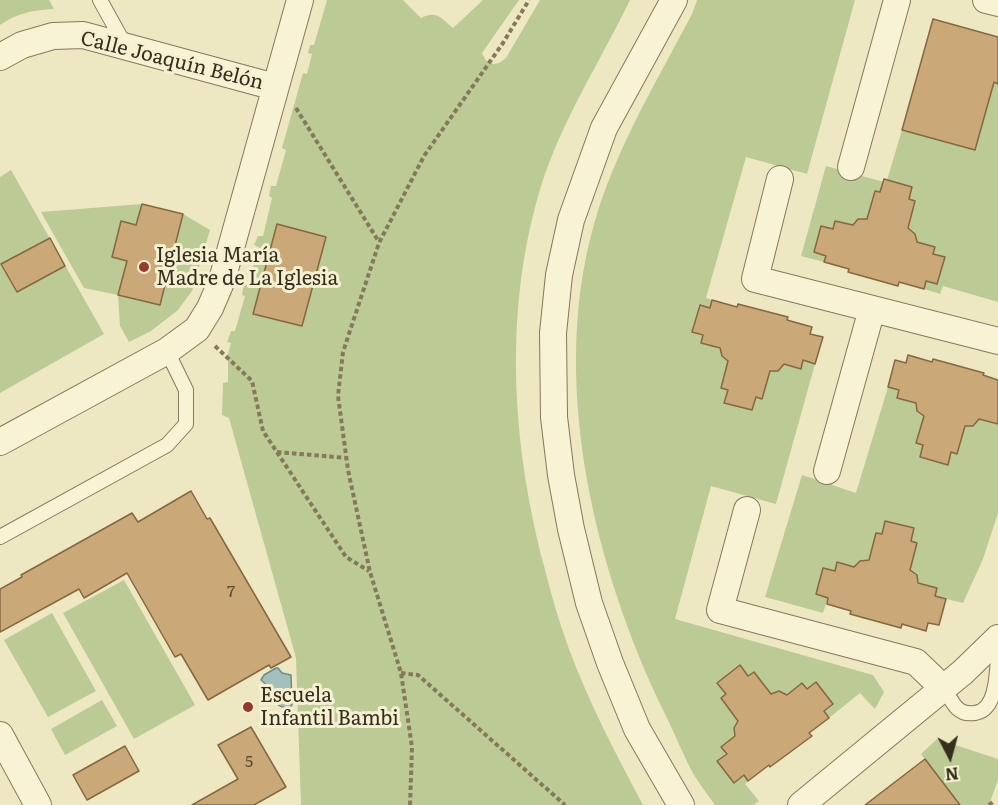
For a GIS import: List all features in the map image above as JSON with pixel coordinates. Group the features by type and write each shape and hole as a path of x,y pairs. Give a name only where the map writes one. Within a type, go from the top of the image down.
{"street":[{"path":"0,442 167,351 197,329 210,308 222,280 300,0"},
{"path":"674,0 604,128 571,220 559,275 552,333 554,417 561,475 589,603 637,729 681,805"},
{"path":"851,167 897,0"},
{"path":"986,0 998,3"},
{"name":"Calle Joaquín Belón","path":"0,57 22,45 52,36 83,35 275,87"},
{"path":"780,179 755,279 998,341"},
{"path":"827,471 872,309"},
{"path":"747,510 720,610 916,662 943,688"},
{"path":"801,805 963,672 998,638"},
{"path":"1,739 38,805"}],"lane":[{"path":"100,0 126,47"},
{"path":"0,537 167,445 186,424 186,390 167,351"},
{"path":"943,688 958,708 968,714 980,712 990,702 997,682 998,655"}],"path":[{"path":"410,805 412,747 400,673 370,572 346,458 338,396 343,352 379,243 424,156 503,43 529,0"},
{"path":"275,87 291,100 379,243"},
{"path":"197,329 252,381 263,431 346,557 370,572"},
{"path":"277,452 346,458"},
{"path":"400,673 418,675 565,805"},
{"path":"989,805 994,801"}],"green space":[{"path":"0,0 49,0 54,9 26,13 0,25"},
{"path":"327,0 403,0 421,18 435,15 453,28 483,0 519,0 482,53 486,61 495,64 506,58 540,0 630,0 572,111 543,180 530,227 522,275 517,324 516,373 524,470 555,608 585,689 643,805 301,805 296,658 229,418 222,415 223,383 228,382 228,354 231,343 227,342 231,331 235,331 245,296 242,295 244,283 248,283 259,247 254,245 258,236 263,236 272,198 269,196 271,186 276,186 286,150 282,148 303,73 307,74 312,54 308,53 310,45 314,45"},
{"path":"697,0 855,0 807,174 746,157 706,298 712,300 710,308 699,305 692,332 715,343 728,361 721,388 728,390 724,403 752,410 756,397 761,398 770,371 778,371 784,364 801,369 803,360 815,364 776,504 711,486 675,619 873,675 884,692 875,709 860,693 829,718 824,711 833,704 816,682 807,689 802,684 787,695 779,691 771,694 754,672 748,676 740,665 717,683 726,694 721,698 738,721 734,728 735,736 721,747 727,754 717,761 734,783 744,775 748,781 745,784 759,801 753,805 715,805 690,767 639,657 617,596 599,533 585,469 578,404 576,339 583,276 597,214 616,162"},
{"path":"969,29 998,38 988,81 998,84 998,302 943,286 940,294 924,289 926,281 937,284 944,258 933,254 935,247 917,242 908,228 915,202 909,199 912,187 887,180 902,130 975,150 985,114 948,103"},
{"path":"826,166 884,182 880,192 874,191 867,219 858,219 853,225 835,221 833,229 821,226 814,252 826,256 824,262 801,256"},
{"path":"11,170 104,334 0,393 0,177"},
{"path":"142,204 136,225 121,221 112,257 127,261 118,294 160,305 183,214 210,230 192,291 178,310 151,331 129,342 120,326 118,295 84,288 41,212"},
{"path":"888,387 899,390 897,398 916,403 917,411 924,416 916,443 923,445 920,458 948,465 951,452 957,453 965,426 973,425 979,419 996,424 998,418 998,513 983,559 963,603 935,596 937,588 918,583 917,575 910,570 917,543 911,541 914,528 886,521 882,534 876,533 869,560 860,561 854,567 837,562 835,571 823,568 816,594 828,598 823,613 765,597 802,475 856,493"},
{"path":"124,580 195,705 134,739 63,613"},
{"path":"52,613 96,691 48,717 4,640"},
{"path":"102,700 117,726 65,755 51,729"},
{"path":"937,739 998,759 998,780 989,805 960,805 921,754"}],"water":[{"path":"276,668 282,673 291,675 292,705 290,707 279,706 271,690 261,680 264,675"}],"building":[{"path":"933,19 998,37 998,84 994,82 975,150 902,130"},
{"path":"884,179 912,187 909,199 915,201 908,228 915,234 917,242 935,247 933,254 945,257 937,284 926,281 924,289 899,282 898,286 848,272 849,269 824,262 826,256 814,252 821,226 833,229 835,221 853,225 858,219 867,219 875,191 880,192"},
{"path":"142,204 183,214 160,305 118,295 127,261 112,257 121,221 136,225"},
{"path":"277,224 326,237 302,326 253,314"},
{"path":"50,238 65,266 17,292 1,264"},
{"path":"712,300 788,317 787,320 812,327 810,334 823,337 815,364 803,360 801,369 784,364 778,371 770,371 762,399 756,397 752,410 724,403 728,390 721,388 728,361 722,356 720,348 701,343 703,335 692,332 700,305 710,308"},
{"path":"908,355 932,362 933,359 984,373 983,375 998,380 998,424 979,419 973,426 965,426 957,454 951,452 948,465 920,457 923,445 916,443 924,416 917,411 916,403 897,398 899,390 888,387 895,360 906,363"},
{"path":"191,491 207,519 210,518 291,657 271,668 269,665 208,700 181,654 175,657 127,573 84,598 79,589 0,632 0,589 132,513 138,522"},
{"path":"885,521 914,528 911,541 917,543 910,570 917,575 918,583 937,588 935,596 946,599 939,625 928,623 926,631 902,624 901,628 850,614 851,611 827,604 828,598 816,594 823,568 835,571 837,562 854,567 860,561 869,560 876,533 882,534"},
{"path":"740,665 748,676 754,672 771,694 779,691 787,695 802,683 807,689 816,682 833,704 824,711 829,718 809,733 812,736 748,781 744,775 734,783 717,761 727,754 721,747 735,736 734,728 738,721 721,698 726,694 717,683"},
{"path":"251,727 286,787 254,805 192,805 238,779 218,745"},
{"path":"125,746 139,771 87,800 73,775"},
{"path":"925,759 960,805 865,805"}],"place":[{"name":"Iglesia María Madre de La Iglesia","path":"144,267"},
{"name":"Escuela Infantil Bambi","path":"248,707"}]}
